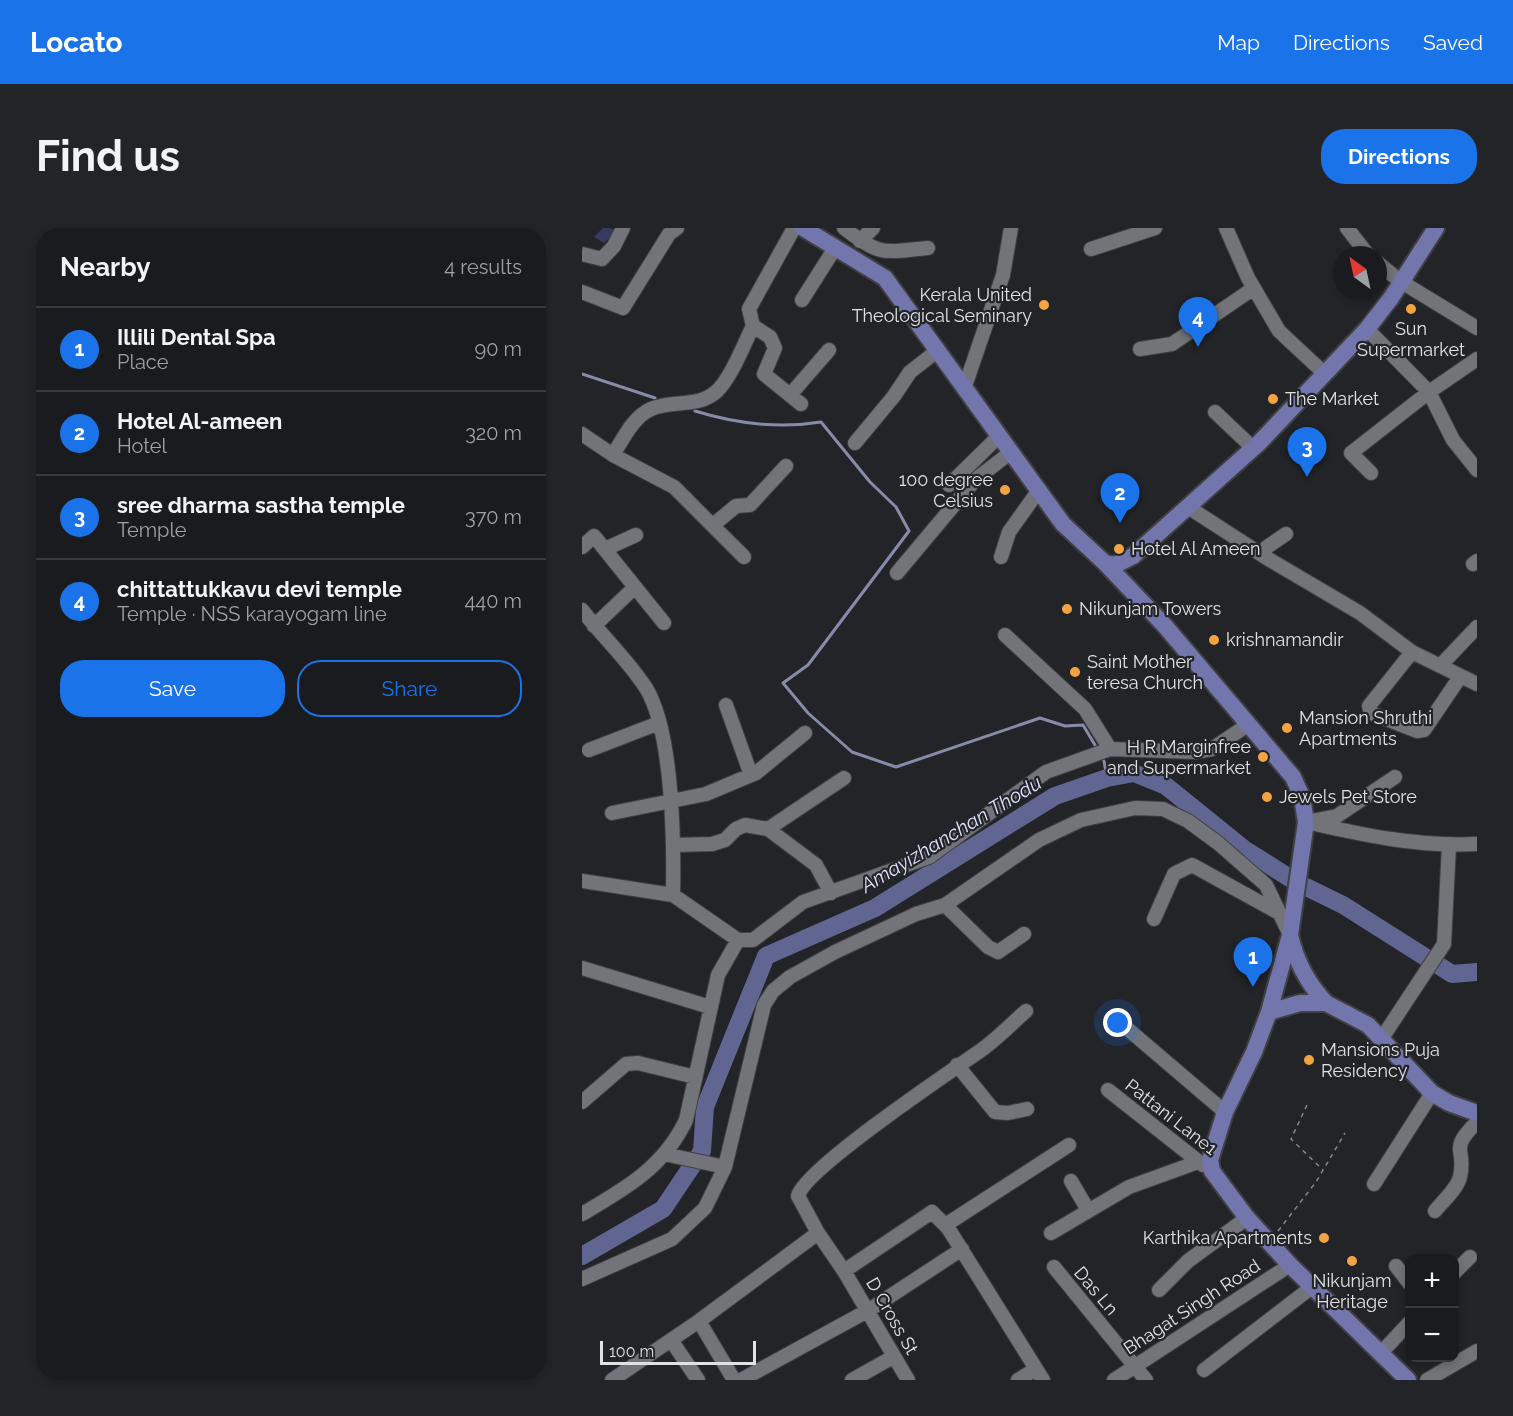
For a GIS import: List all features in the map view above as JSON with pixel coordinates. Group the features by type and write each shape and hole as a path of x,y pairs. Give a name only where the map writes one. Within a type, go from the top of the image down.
{"main road":[{"path":"802,228 885,278 1063,524 1137,597 1293,777 1302,797 1306,822 1304,847 1269,1012 1254,1052 1225,1112 1210,1160 1205,1167 1290,1265 1408,1380"},
{"path":"1105,563 1115,566 1137,552 1253,448 1367,329 1391,298 1436,228"},
{"path":"1137,552 1132,576 1137,597"},
{"path":"1288,922 1294,953 1304,974 1326,1003 1368,1025 1432,1094 1476,1114"},
{"path":"1269,1012 1300,1003 1326,1003"}],"street":[{"path":"582,254 602,258 614,246 623,228"},
{"path":"582,292 623,308 669,234 677,228"},
{"path":"613,455 633,424 650,409 670,404 689,404 708,398 719,389 753,326 749,309 794,228"},
{"path":"844,228 870,248 885,251 928,248"},
{"path":"860,241 873,228"},
{"path":"964,388 1003,275 1011,228"},
{"path":"1091,249 1155,228"},
{"path":"1226,228 1254,288 1286,340 1299,348 1325,374"},
{"path":"1347,228 1361,246"},
{"path":"802,300 835,248"},
{"path":"1387,270 1400,281 1477,328"},
{"path":"1140,348 1172,344 1254,288"},
{"path":"753,326 770,337 775,348 764,374 796,399 829,350"},
{"path":"1367,329 1429,392 1453,440 1477,470"},
{"path":"855,443 894,396 910,372 937,351"},
{"path":"1371,473 1351,453 1429,392 1477,359"},
{"path":"1215,412 1253,448"},
{"path":"582,434 613,455 674,487 744,557"},
{"path":"949,485 999,436"},
{"path":"897,573 975,480 1011,452"},
{"path":"713,525 736,506 750,505 786,466"},
{"path":"1001,557 1009,532 1039,490"},
{"path":"1188,507 1262,555 1360,613 1412,652 1477,684"},
{"path":"1262,555 1267,547 1286,534"},
{"path":"605,549 636,535"},
{"path":"582,547 594,536 664,623"},
{"path":"594,626 635,587"},
{"path":"582,610 645,687 659,723 675,845 673,895"},
{"path":"1440,666 1477,627"},
{"path":"1005,635 1085,709 1110,749"},
{"path":"1412,652 1369,706 1371,713 1417,731 1424,730 1460,677"},
{"path":"726,705 751,775"},
{"path":"589,750 659,723"},
{"path":"582,881 673,895 738,940 753,940 803,902 929,857 1046,772 1110,749 1195,752 1212,749 1249,724"},
{"path":"612,813 706,794 751,775 805,733"},
{"path":"1306,822 1337,816 1395,777"},
{"path":"768,829 844,778"},
{"path":"582,1279 672,1239 705,1208 725,1167 764,1005 773,991 790,977 835,952 916,914 945,905 1039,840 1082,820 1135,808 1163,809 1188,821 1218,843 1266,885 1288,922"},
{"path":"1306,822 1383,839 1449,845 1477,844"},
{"path":"675,845 712,844 726,840 736,829 745,825 768,829 816,865 831,893"},
{"path":"1382,1038 1444,944 1449,845"},
{"path":"1154,919 1174,874 1192,865 1288,922"},
{"path":"945,905 988,947 998,952 1024,934"},
{"path":"582,1214 640,1178 675,1142 686,1120 718,975 738,940"},
{"path":"582,968 710,1007"},
{"name":"D Cross St","path":"908,1380 893,1357 869,1310 818,1233 798,1196 800,1189 841,1151 978,1052 1026,1011"},
{"path":"1123,1025 1225,1112"},
{"path":"582,1102 626,1064 638,1063 695,1077"},
{"path":"957,1065 995,1112 1008,1113 1027,1109"},
{"name":"Pattani Lane1","path":"1108,1090 1205,1167"},
{"path":"1374,1184 1432,1094"},
{"path":"1435,1211 1460,1177 1459,1145 1476,1114"},
{"path":"948,1228 950,1222 1069,1145"},
{"path":"664,1154 725,1167"},
{"path":"1051,1233 1136,1183 1205,1167"},
{"path":"1071,1181 1091,1208"},
{"path":"844,1271 932,1212 948,1228 1040,1374 1018,1380"},
{"path":"1159,1290 1188,1261 1247,1218"},
{"path":"612,1380 699,1321 818,1233"},
{"path":"741,1380 869,1310 962,1249"},
{"path":"1459,1269 1470,1257"},
{"name":"Bhagat Singh Road","path":"1114,1380 1290,1265"},
{"path":"1396,1266 1405,1278"},
{"name":"Das Ln","path":"1054,1267 1146,1380"},
{"path":"1204,1370 1312,1287"},
{"path":"699,1321 734,1380"},
{"path":"1380,1354 1405,1327"},
{"path":"671,1340 698,1380"},
{"path":"1427,1380 1477,1351"},
{"path":"852,1380 893,1357"}],"path":[{"path":"1307,1105 1291,1139 1323,1170"},
{"path":"1270,1241 1323,1170 1345,1133"}],"shaded area":[{"path":"603,228 611,228 615,232 604,243 594,237"}],"waterway":[{"path":"582,374 655,398"},
{"path":"695,411 758,424 789,425 821,422 870,482 896,507 909,531 808,665 783,683 808,713 852,752 896,767 1040,718 1065,726 1083,725 1095,745"},
{"path":"1104,761 1107,778"},
{"name":"Amayizhanchan Thodu","path":"582,1256 663,1209 702,1151 705,1107 766,956 875,908 1055,796 1107,778 1134,773 1166,786 1244,849 1296,882 1343,905 1452,974 1477,972"}],"place":[{"name":"Kerala United Theological Seminary","path":"1044,305"},
{"name":"Sun Supermarket","path":"1411,309"},
{"name":"chittattukkavu devi temple","path":"1198,347"},
{"name":"The Market","path":"1273,399"},
{"name":"sree dharma sastha temple","path":"1307,477"},
{"name":"100 degree Celsius","path":"1005,490"},
{"name":"Hotel Al-ameen","path":"1120,523"},
{"name":"Hotel Al Ameen","path":"1119,549"},
{"name":"Nikunjam Towers","path":"1067,609"},
{"name":"krishnamandir","path":"1214,640"},
{"name":"Saint Mother teresa Church","path":"1075,672"},
{"name":"Mansion Shruthi Apartments","path":"1287,728"},
{"name":"H R Marginfree and Supermarket","path":"1263,757"},
{"name":"Jewels Pet Store","path":"1267,797"},
{"name":"Illili Dental Spa","path":"1253,987"},
{"name":"Mansions Puja Residency","path":"1309,1060"},
{"name":"Karthika Apartments","path":"1324,1238"},
{"name":"Nikunjam Heritage","path":"1352,1261"}]}
